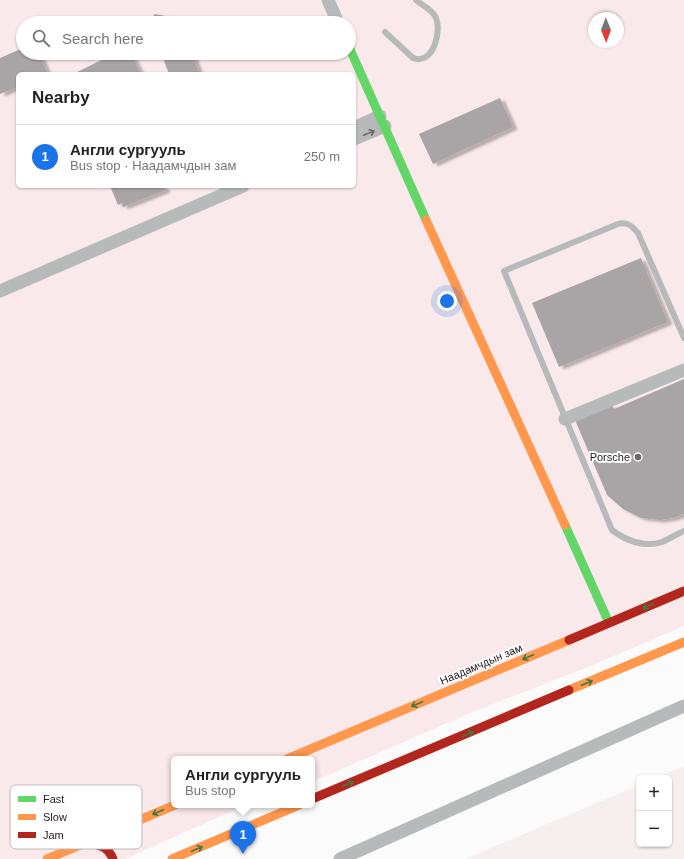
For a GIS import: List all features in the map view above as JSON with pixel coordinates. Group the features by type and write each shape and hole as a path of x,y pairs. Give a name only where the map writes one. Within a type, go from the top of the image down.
{"main road":[{"path":"355,60 434,239 610,623"},
{"name":"Наадамчдын зам","path":"295,756 684,591"},
{"path":"315,798 684,642"},
{"path":"142,819 171,807"},
{"path":"172,859 292,808"},
{"path":"260,814 268,818"},
{"path":"47,859 71,849"},
{"path":"107,849 111,852 114,859"}],"street":[{"path":"328,0 335,16"},
{"path":"356,128 382,121"},
{"path":"356,138 382,121"},
{"path":"0,290 238,188"},
{"path":"565,419 684,370"},
{"path":"340,859 684,706"}],"lane":[{"path":"385,32 413,58 418,60 424,59 428,56 438,38 436,18 432,12 416,0"},
{"path":"684,338 638,233 631,225 625,223 618,224 504,271 612,530 629,540 650,543 662,542 684,531"}],"shaded area":[{"path":"0,0 684,0 684,626 588,667 468,714 315,781 315,756 171,756 171,808 239,808 125,859 0,859"},
{"path":"684,766 684,859 465,859 636,786 636,847 672,847 672,775 662,775"}],"building":[{"path":"154,14 166,16 154,16"},
{"path":"16,51 16,60 42,60 47,72 16,72 16,88 0,94 0,58"},
{"path":"102,60 134,60 140,72 77,72"},
{"path":"164,60 195,60 199,72 168,72"},
{"path":"500,98 513,127 433,164 419,134"},
{"path":"111,188 165,188 166,190 123,207 122,203 118,205"},
{"path":"641,258 668,322 559,367 532,303"},
{"name":"Porsche","path":"684,379 684,514 673,518 660,520 641,518 623,509 607,495 575,420 612,405 614,409"}],"traffic: fast":[{"path":"355,60 426,220"},
{"path":"565,525 609,623"}],"traffic: slow":[{"path":"426,220 565,525"},
{"path":"294,756 569,640"},
{"path":"569,690 684,642"},
{"path":"142,819 171,807"},
{"path":"172,859 292,808"},
{"path":"47,859 71,849"}],"traffic: jam":[{"path":"569,640 684,591"},
{"path":"315,798 569,690"},
{"path":"106,849 109,851 113,859"}],"place":[{"name":"Porsche","path":"638,457"},
{"name":"Англи сургууль","path":"243,854"}]}
